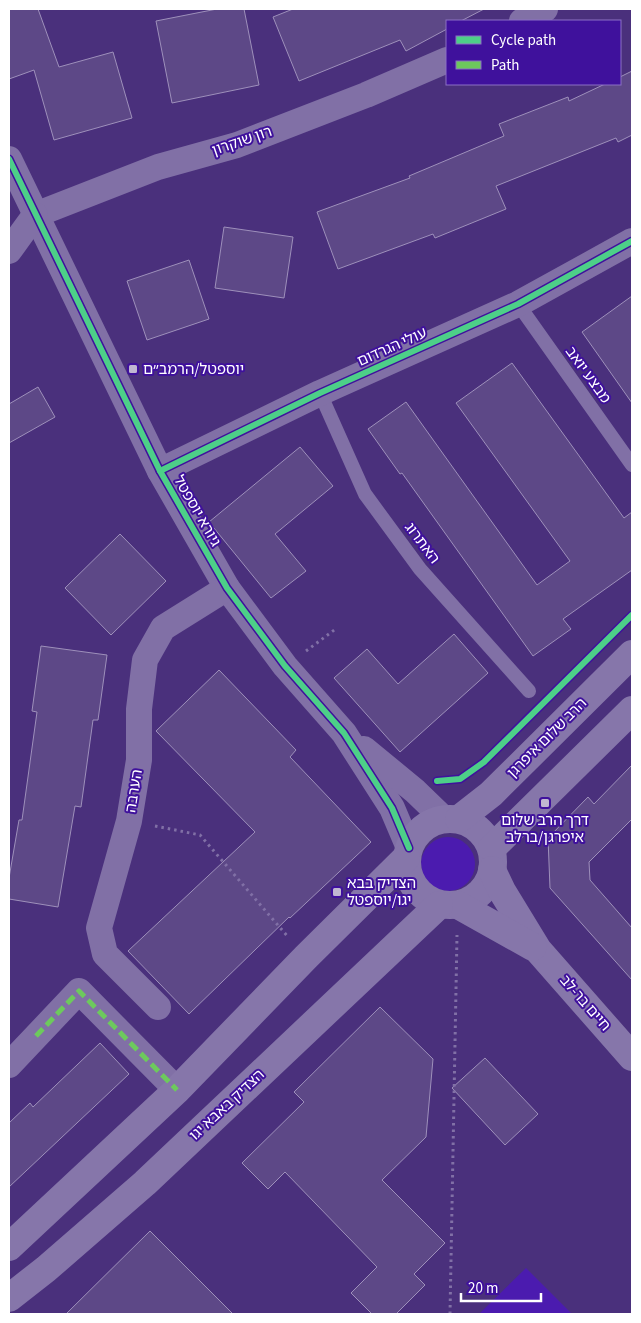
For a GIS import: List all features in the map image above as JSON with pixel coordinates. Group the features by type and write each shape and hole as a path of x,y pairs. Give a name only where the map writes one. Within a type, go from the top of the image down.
{"main road":[{"name":"הרב שלום איפרגן","path":"452,819 491,794 632,654"},
{"path":"407,853 409,877 416,890 449,905 479,894 487,884 492,859 632,710"},
{"path":"9,1247 177,1090 407,853 421,829 432,822 452,819 478,829 492,859"},
{"name":"חיים בר-לב","path":"492,859 502,891 538,950 632,1057"},
{"name":"חיים בר-לב","path":"449,905 538,950"},
{"name":"הצדיק באבא יגו","path":"9,1298 46,1269 145,1183 449,905"}],"street":[{"path":"524,20 545,9"},
{"name":"רון שוקרון","path":"35,215 158,167 237,145 366,95 446,60"},
{"name":"גיורא יוספטל","path":"9,159 160,471 227,588 285,666 344,733 392,808 407,853"},
{"path":"9,251 35,215"},
{"name":"עולי הגרדום","path":"160,471 320,394 518,304 632,241"},
{"name":"הערבה","path":"158,1007 105,954 99,928 129,821 139,760 139,709 145,660 163,628 227,588"},
{"name":"גיורא יוספטל","path":"344,733 452,819"},
{"path":"9,1066 79,991 177,1090"}],"lane":[{"name":"מבצע יואב","path":"518,304 632,465"},
{"name":"האתרוג","path":"320,394 365,494 420,569 529,691"}],"path":[{"path":"285,666 337,628"},
{"path":"129,821 200,835 306,957"},
{"path":"449,905 450,1314"}],"shaded area":[{"path":"448,837 458,839 467,845 473,854 475,864 473,874 467,883 458,889 448,891 438,889 429,883 423,874 421,864 423,854 429,845 438,839"},
{"path":"526,1268 572,1314 479,1314"}],"building":[{"path":"9,9 38,9 59,67 113,52 132,118 54,140 34,70 9,79"},
{"path":"217,9 244,9 259,85 172,103 156,21"},
{"path":"293,9 484,9 463,20 446,20 446,30 406,51 400,40 299,81 273,17"},
{"path":"632,71 632,135 618,142 616,138 496,186 506,209 435,238 433,234 338,269 317,212 410,178 409,176 504,136 499,124 568,97 569,101 603,85 621,85 621,76"},
{"path":"224,227 293,237 284,298 215,288"},
{"path":"189,260 209,319 147,340 127,281"},
{"path":"632,296 632,403 582,332"},
{"path":"512,363 624,518 632,512 632,570 563,619 571,629 533,656 402,473 400,474 368,429 406,402 537,585 570,561 456,403"},
{"path":"38,387 55,417 9,443 9,404"},
{"path":"300,447 333,486 275,534 306,571 271,598 209,522"},
{"path":"120,534 166,581 111,635 65,588"},
{"path":"454,634 488,673 400,752 334,678 367,649 398,684"},
{"path":"41,646 107,655 98,720 93,720 81,807 75,806 58,907 9,899 9,878 19,820 22,820 37,712 32,711"},
{"path":"219,670 296,750 290,757 371,842 289,917 189,1014 128,951 255,832 156,731"},
{"path":"632,765 632,819 589,862 590,880 632,928 632,980 550,888 548,838 588,797 594,804"},
{"path":"380,1007 433,1059 426,1137 382,1180 445,1243 414,1274 425,1285 396,1314 372,1314 351,1293 377,1267 285,1172 268,1189 242,1163 304,1102 294,1092"},
{"path":"100,1043 129,1074 9,1187 9,1123 30,1103 33,1107"},
{"path":"485,1058 538,1114 505,1145 452,1088"},
{"path":"150,1231 233,1314 66,1314"}],"marked path":[{"path":"36,1036 79,991 177,1090"}],"cycle path":[{"path":"9,159 160,471 227,588 285,666 344,733 392,808 409,848"},
{"path":"160,471 320,393 518,304 632,241"},
{"path":"437,781 460,779 484,762 632,615"}],"place":[{"name":"יוספטל/הרמב״ם","path":"133,369"},
{"name":"דרך הרב שלום איפרגן/ברלב","path":"545,803"},
{"name":"הצדיק בבא יגו/יוספטל","path":"337,892"}]}
